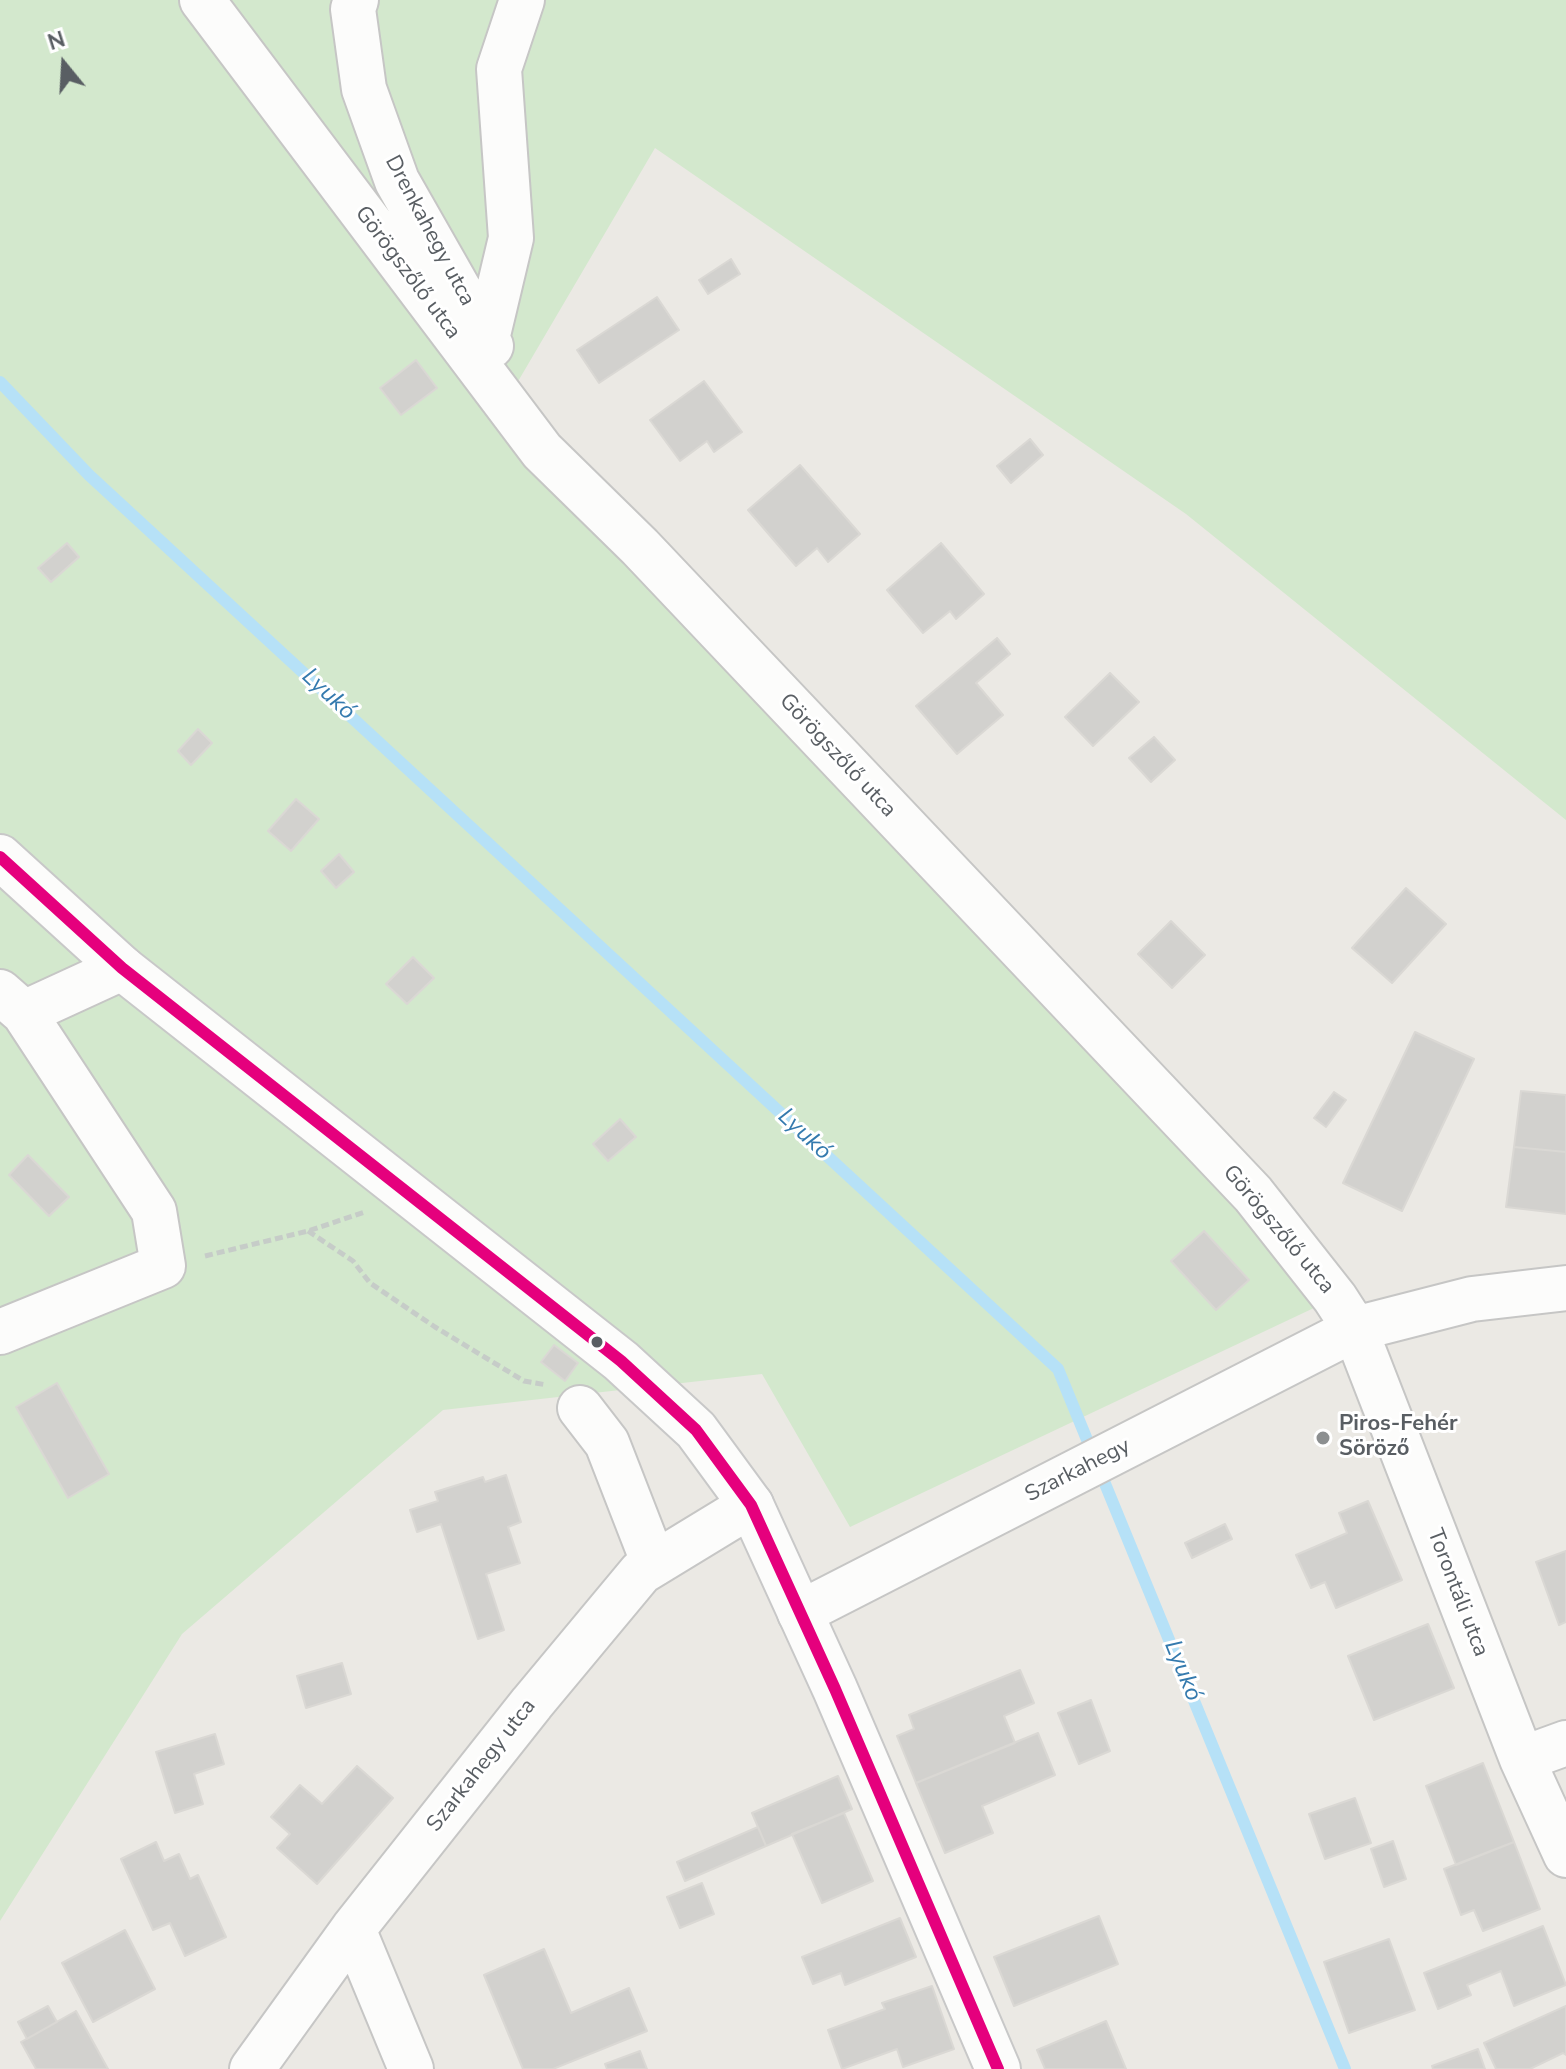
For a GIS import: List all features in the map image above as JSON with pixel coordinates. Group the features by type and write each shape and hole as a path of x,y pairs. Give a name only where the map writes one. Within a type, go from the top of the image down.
{"street":[{"name":"Görögszőlő utca","path":"202,0 542,451 640,547 1253,1194 1335,1298 1355,1329"},
{"name":"Drenkahegy utca","path":"356,0 353,9 364,89 397,181 487,339 542,451"},
{"path":"487,339 511,238 499,69 522,0"},
{"path":"0,857 122,968 631,1371 696,1430 751,1505 998,2069"},
{"path":"0,1332 163,1266 154,1211 12,1003 122,968"},
{"path":"1355,1329 1472,1299 1566,1288"},
{"name":"Szarkahegy","path":"800,1613 1355,1329"},
{"name":"Torontáli utca","path":"1355,1329 1522,1759 1566,1855"},
{"path":"580,1408 607,1443 654,1564"},
{"name":"Szarkahegy utca","path":"252,2069 353,1929 532,1703 641,1572 751,1505"},
{"path":"1522,1759 1566,1743"},
{"path":"353,1929 411,2069"}],"path":[{"path":"163,1266 308,1231 412,1196"},
{"path":"308,1231 353,1261 370,1283 435,1327 524,1381 546,1385 580,1408"}],"green space":[{"path":"0,0 1566,0 1566,820 1186,514 655,148 510,395 1335,1298 850,1527 762,1374 443,1410 182,1634 0,1921"}],"building":[{"path":"731,259 740,274 708,294 699,280"},
{"path":"657,297 679,330 599,383 577,350"},
{"path":"416,360 437,388 401,415 380,388"},
{"path":"704,381 742,432 714,452 707,441 680,461 650,420"},
{"path":"1030,439 1043,455 1011,483 997,466"},
{"path":"800,465 860,534 828,562 817,548 796,566 748,510"},
{"path":"67,543 79,557 51,582 38,568"},
{"path":"941,543 984,594 956,619 950,611 923,633 887,590"},
{"path":"997,638 1010,654 976,683 1003,715 957,754 916,706"},
{"path":"1110,673 1139,702 1093,746 1065,717"},
{"path":"198,729 212,743 191,765 178,751"},
{"path":"1154,737 1175,760 1151,782 1129,758"},
{"path":"296,799 319,819 291,851 268,831"},
{"path":"339,854 354,872 336,888 321,871"},
{"path":"1406,888 1446,924 1392,983 1352,948"},
{"path":"1171,921 1205,955 1172,988 1138,954"},
{"path":"413,957 434,978 407,1004 386,984"},
{"path":"1415,1032 1474,1059 1402,1211 1343,1183"},
{"path":"1521,1091 1566,1095 1566,1152 1514,1147"},
{"path":"1334,1092 1346,1100 1326,1127 1314,1118"},
{"path":"620,1119 636,1137 608,1161 593,1144"},
{"path":"1514,1147 1566,1152 1566,1214 1506,1207"},
{"path":"28,1155 69,1197 49,1216 9,1175"},
{"path":"1204,1231 1249,1280 1216,1310 1171,1261"},
{"path":"554,1345 578,1363 565,1381 541,1362"},
{"path":"57,1383 109,1474 68,1498 16,1407"},
{"path":"506,1475 521,1522 508,1527 520,1563 486,1574 504,1630 478,1639 441,1524 417,1532 410,1510 438,1501 435,1492 483,1477 485,1482"},
{"path":"1368,1501 1402,1580 1336,1608 1325,1582 1311,1588 1296,1555 1347,1533 1339,1513"},
{"path":"1225,1524 1232,1539 1192,1558 1185,1543"},
{"path":"1566,1551 1566,1622 1559,1625 1536,1562"},
{"path":"1428,1624 1454,1688 1374,1720 1348,1656"},
{"path":"342,1663 351,1694 306,1708 297,1676"},
{"path":"1020,1670 1034,1703 1004,1716 1015,1743 916,1783 897,1736 914,1729 909,1715"},
{"path":"1091,1700 1110,1751 1079,1764 1058,1713"},
{"path":"1038,1733 1055,1775 982,1806 993,1833 945,1853 916,1783"},
{"path":"215,1734 224,1764 194,1774 203,1804 175,1813 156,1752"},
{"path":"1483,1763 1514,1842 1456,1865 1426,1786"},
{"path":"357,1766 393,1798 317,1884 277,1848 290,1834 271,1817 300,1785 322,1804"},
{"path":"838,1776 852,1809 766,1846 752,1813"},
{"path":"1355,1798 1371,1843 1325,1859 1309,1814"},
{"path":"844,1813 873,1881 822,1903 792,1834"},
{"path":"758,1827 766,1846 685,1881 677,1862"},
{"path":"1393,1841 1406,1879 1384,1887 1371,1849"},
{"path":"156,1842 164,1861 179,1854 190,1879 198,1875 226,1937 185,1956 170,1923 153,1930 121,1859"},
{"path":"1514,1842 1540,1909 1483,1931 1474,1910 1461,1915 1444,1869"},
{"path":"702,1883 714,1914 680,1928 667,1897"},
{"path":"1099,1916 1118,1964 1014,2006 994,1957"},
{"path":"900,1918 916,1957 845,1985 841,1973 813,1984 802,1957"},
{"path":"1543,1926 1566,1985 1514,2006 1501,1971 1467,1985 1471,1995 1438,2009 1424,1973"},
{"path":"125,1930 155,1989 93,2022 62,1963"},
{"path":"1389,1939 1415,2010 1349,2033 1324,1962"},
{"path":"544,1949 571,2013 629,1988 647,2031 553,2069 523,2069 484,1975"},
{"path":"932,1986 954,2049 903,2067 897,2049 842,2069 828,2030 885,2009 882,2003"},
{"path":"48,2006 57,2022 27,2039 18,2022"},
{"path":"1566,2006 1566,2055 1563,2053 1530,2069 1496,2069 1484,2043"},
{"path":"76,2011 108,2069 36,2069 21,2042"},
{"path":"1106,2021 1126,2069 1045,2069 1037,2050"},
{"path":"1478,2049 1485,2069 1433,2069 1432,2066"},
{"path":"640,2051 647,2069 607,2069 605,2064"}],"waterway":[{"name":"Lyukó","path":"0,382 89,475 1058,1369 1345,2069"}],"transit line":[{"path":"0,857 122,968 621,1361 696,1430 751,1505 835,1689 998,2069"}],"place":[{"name":"Piros-Fehér Söröző","path":"1323,1438"}]}
